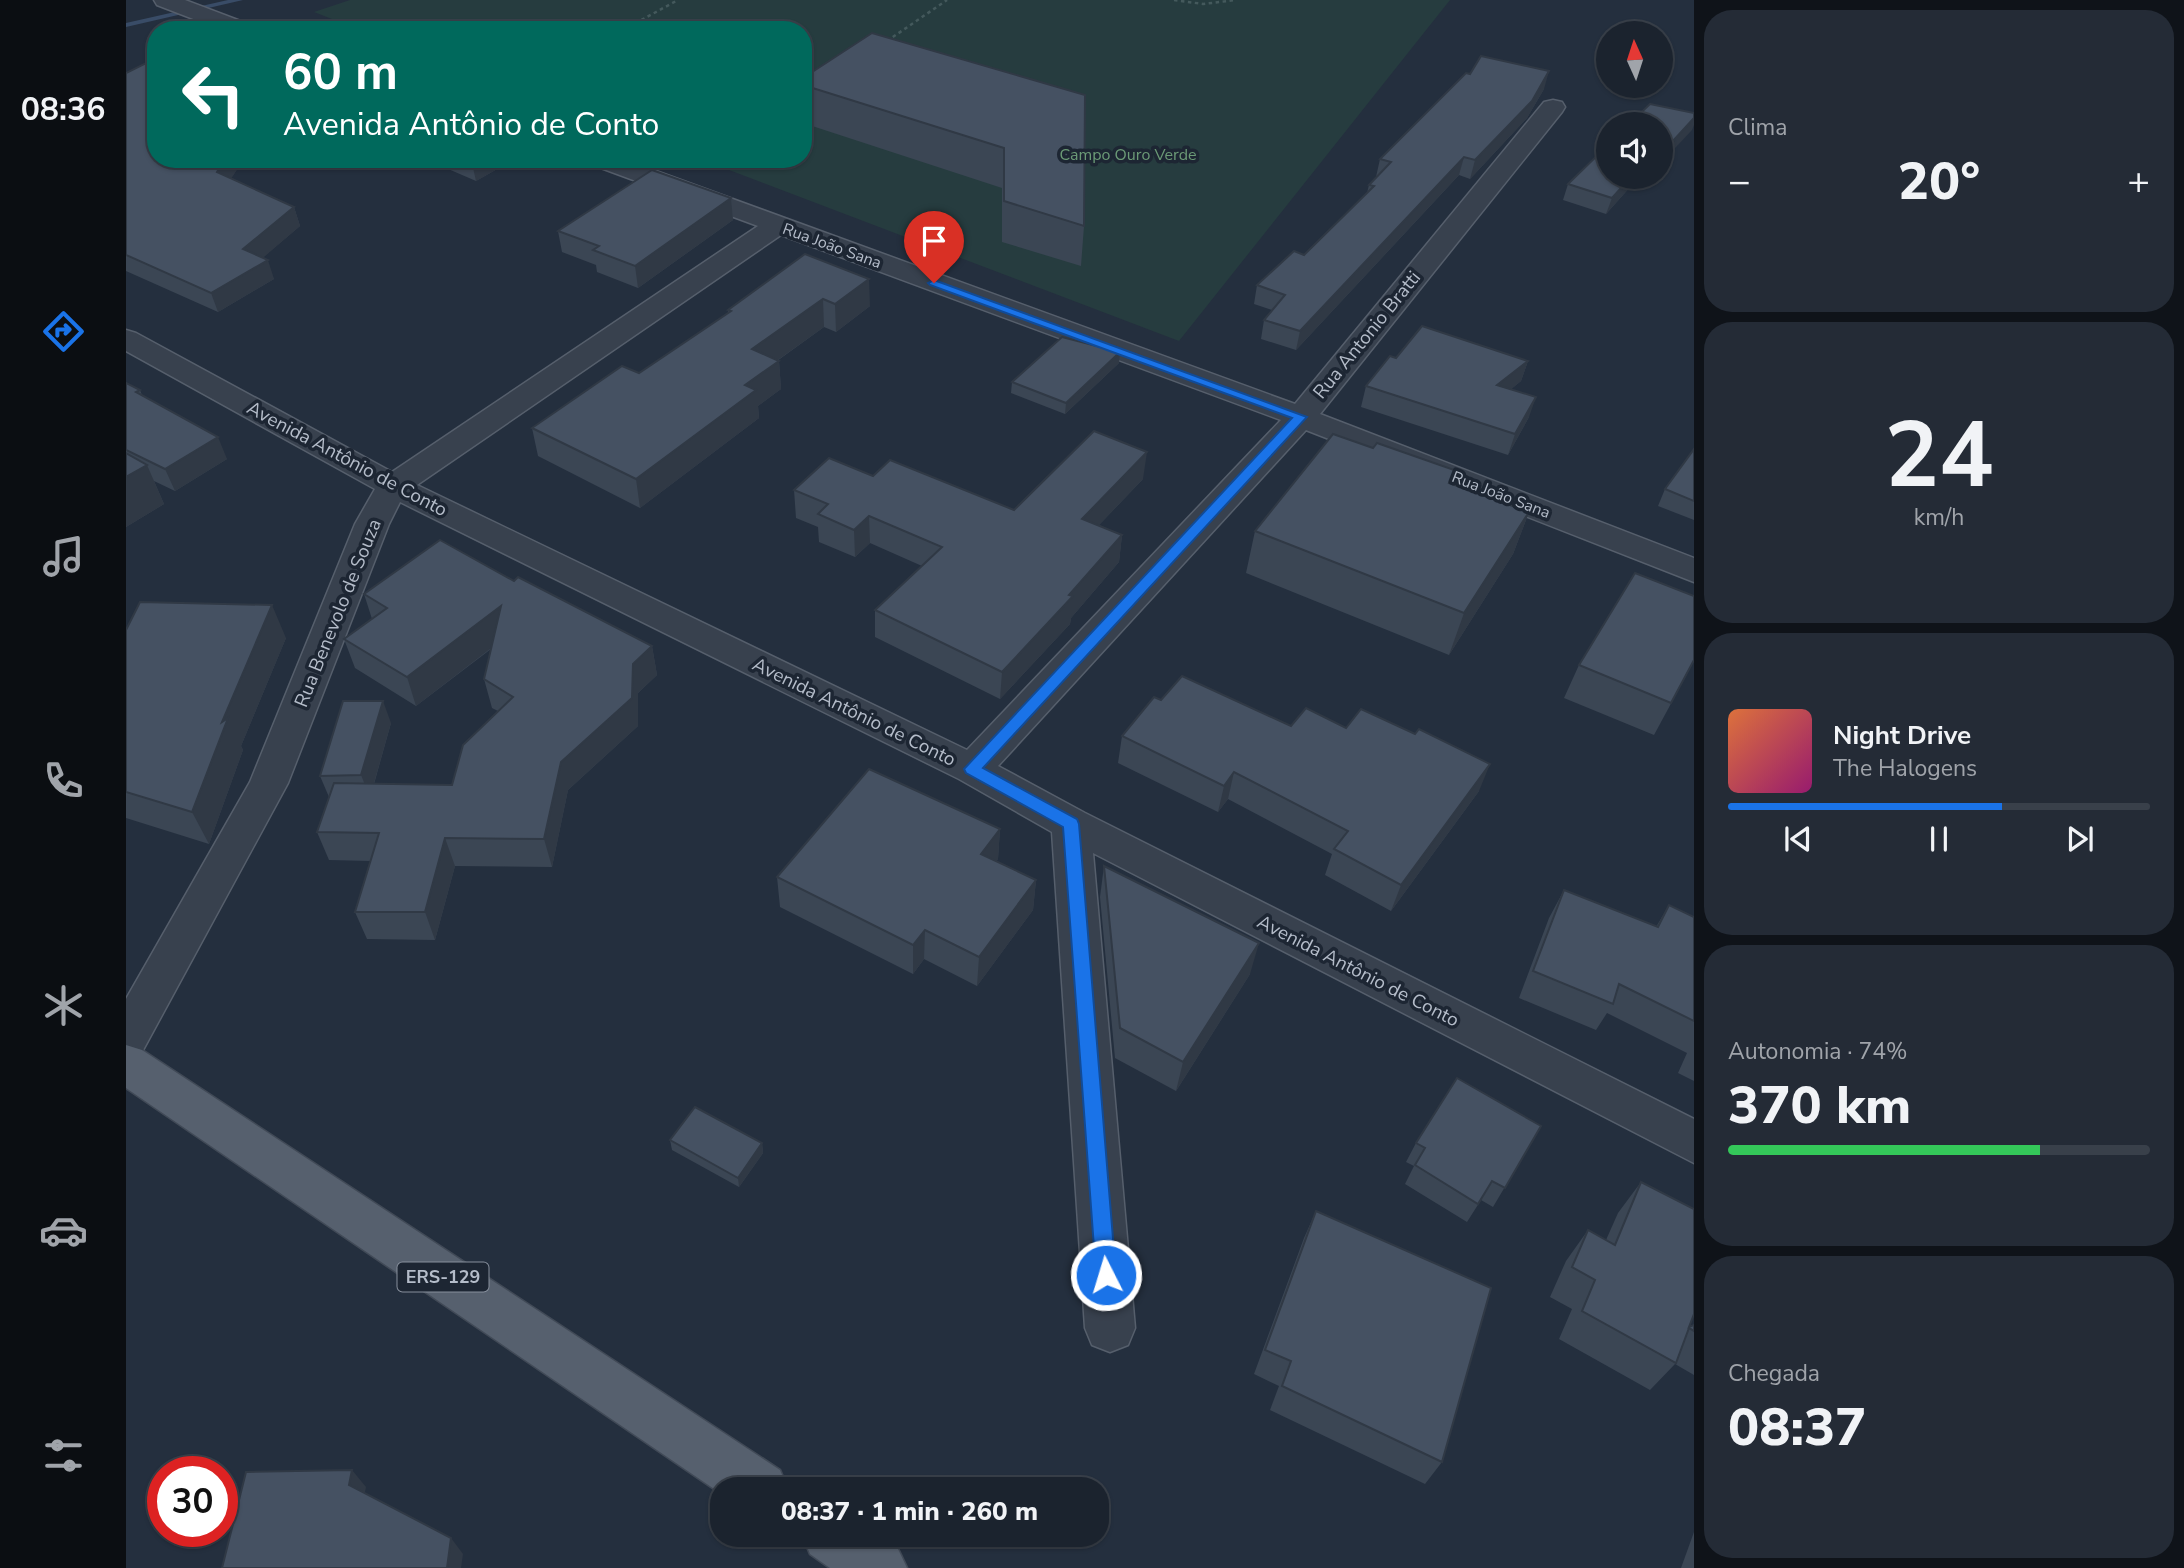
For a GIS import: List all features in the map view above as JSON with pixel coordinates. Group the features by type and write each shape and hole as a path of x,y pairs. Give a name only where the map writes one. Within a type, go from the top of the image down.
{"main road":[{"name":"ERS-129","path":"126,1065 743,1477"},
{"path":"847,1547 879,1568"}],"street":[{"path":"165,0 218,21"},
{"name":"Rua Antonio Bratti","path":"972,769 1301,417 1553,107"},
{"name":"Rua João Sana","path":"623,168 1301,417 1694,571"},
{"name":"Rua Benevolo de Souza","path":"126,1039 269,783 372,524 393,486 776,226"},
{"name":"Avenida Antônio de Conto","path":"126,339 393,486 972,769 1071,824 1694,1142"},
{"path":"1071,824 1110,1328"}],"path":[{"path":"640,21 678,0"},
{"path":"881,45 947,0"},
{"path":"1174,0 1203,4 1236,0"}],"green space":[{"name":"Campo Ouro Verde","path":"350,0 1450,0 1179,341 724,168 812,168 812,21 337,21 314,12"}],"building":[{"path":"872,33 1085,95 1084,226 1004,201 1004,148 812,88 812,72"},
{"path":"1481,56 1549,71 1532,101 1475,160 1464,157 1300,331 1264,320 1285,295 1257,285 1294,251 1304,255 1374,186 1369,185 1391,162 1380,159 1466,73 1470,74"},
{"path":"147,62 147,168 219,168 217,172 294,207 243,249 268,260 211,293 126,255 126,73"},
{"path":"1650,104 1694,113 1694,118 1673,141 1673,112 1642,112"},
{"path":"1596,157 1596,189 1620,189 1612,198 1568,184"},
{"path":"652,170 731,198 635,266 593,250 599,246 558,231"},
{"path":"805,254 869,279 835,304 823,299 752,349 779,361 745,385 756,390 636,479 532,428 622,366 639,373 731,311 728,310"},
{"path":"1422,326 1528,361 1497,385 1536,397 1515,434 1366,386 1390,356 1396,358"},
{"path":"1062,337 1120,352 1066,403 1012,382"},
{"path":"126,383 140,390 136,392 218,437 165,469 126,450"},
{"path":"1094,431 1147,452 1082,519 1122,535 1069,595 1073,596 1002,672 875,610 942,547 869,516 854,530 818,514 828,504 794,490 829,458 873,476 890,460 1014,510"},
{"path":"1333,434 1373,448 1377,443 1457,471 1449,483 1529,512 1464,613 1255,531"},
{"path":"1694,449 1694,501 1665,489"},
{"path":"126,453 147,465 126,477"},
{"path":"440,540 514,581 518,577 652,646 633,664 632,698 561,762 544,839 445,838 425,912 355,912 379,833 317,832 334,783 452,785 463,745 513,697 484,679 501,606 407,677 344,639 387,608 364,594"},
{"path":"1635,573 1694,596 1694,660 1671,703 1579,665"},
{"path":"140,602 272,605 222,722 228,718 192,812 126,792 126,630"},
{"path":"1182,676 1291,726 1306,708 1346,728 1361,709 1415,734 1419,729 1490,764 1401,885 1334,849 1348,831 1234,772 1224,786 1122,736 1154,697 1161,700"},
{"path":"343,701 383,701 361,775 320,776"},
{"path":"869,769 1000,829 981,854 1036,880 979,957 925,930 913,945 777,877"},
{"path":"1104,866 1259,943 1183,1062 1120,1028"},
{"path":"1564,890 1658,927 1669,905 1694,917 1694,1021 1619,984 1613,1004 1533,971"},
{"path":"1457,1078 1541,1126 1505,1188 1492,1181 1478,1204 1415,1165 1425,1148 1416,1143"},
{"path":"695,1107 762,1143 738,1178 670,1140"},
{"path":"1641,1182 1694,1209 1694,1314 1689,1327 1694,1325 1694,1331 1689,1328 1676,1363 1582,1311 1595,1280 1572,1267 1588,1230 1615,1245"},
{"path":"1316,1211 1491,1288 1442,1462 1282,1386 1291,1361 1265,1350"},
{"path":"352,1470 349,1485 451,1538 447,1568 222,1568 227,1547 238,1547 238,1504 246,1472"}],"waterway":[{"path":"126,25 239,0"}],"route":[{"path":"934,283 1301,417 972,769 1071,824 1106,1275"}]}
